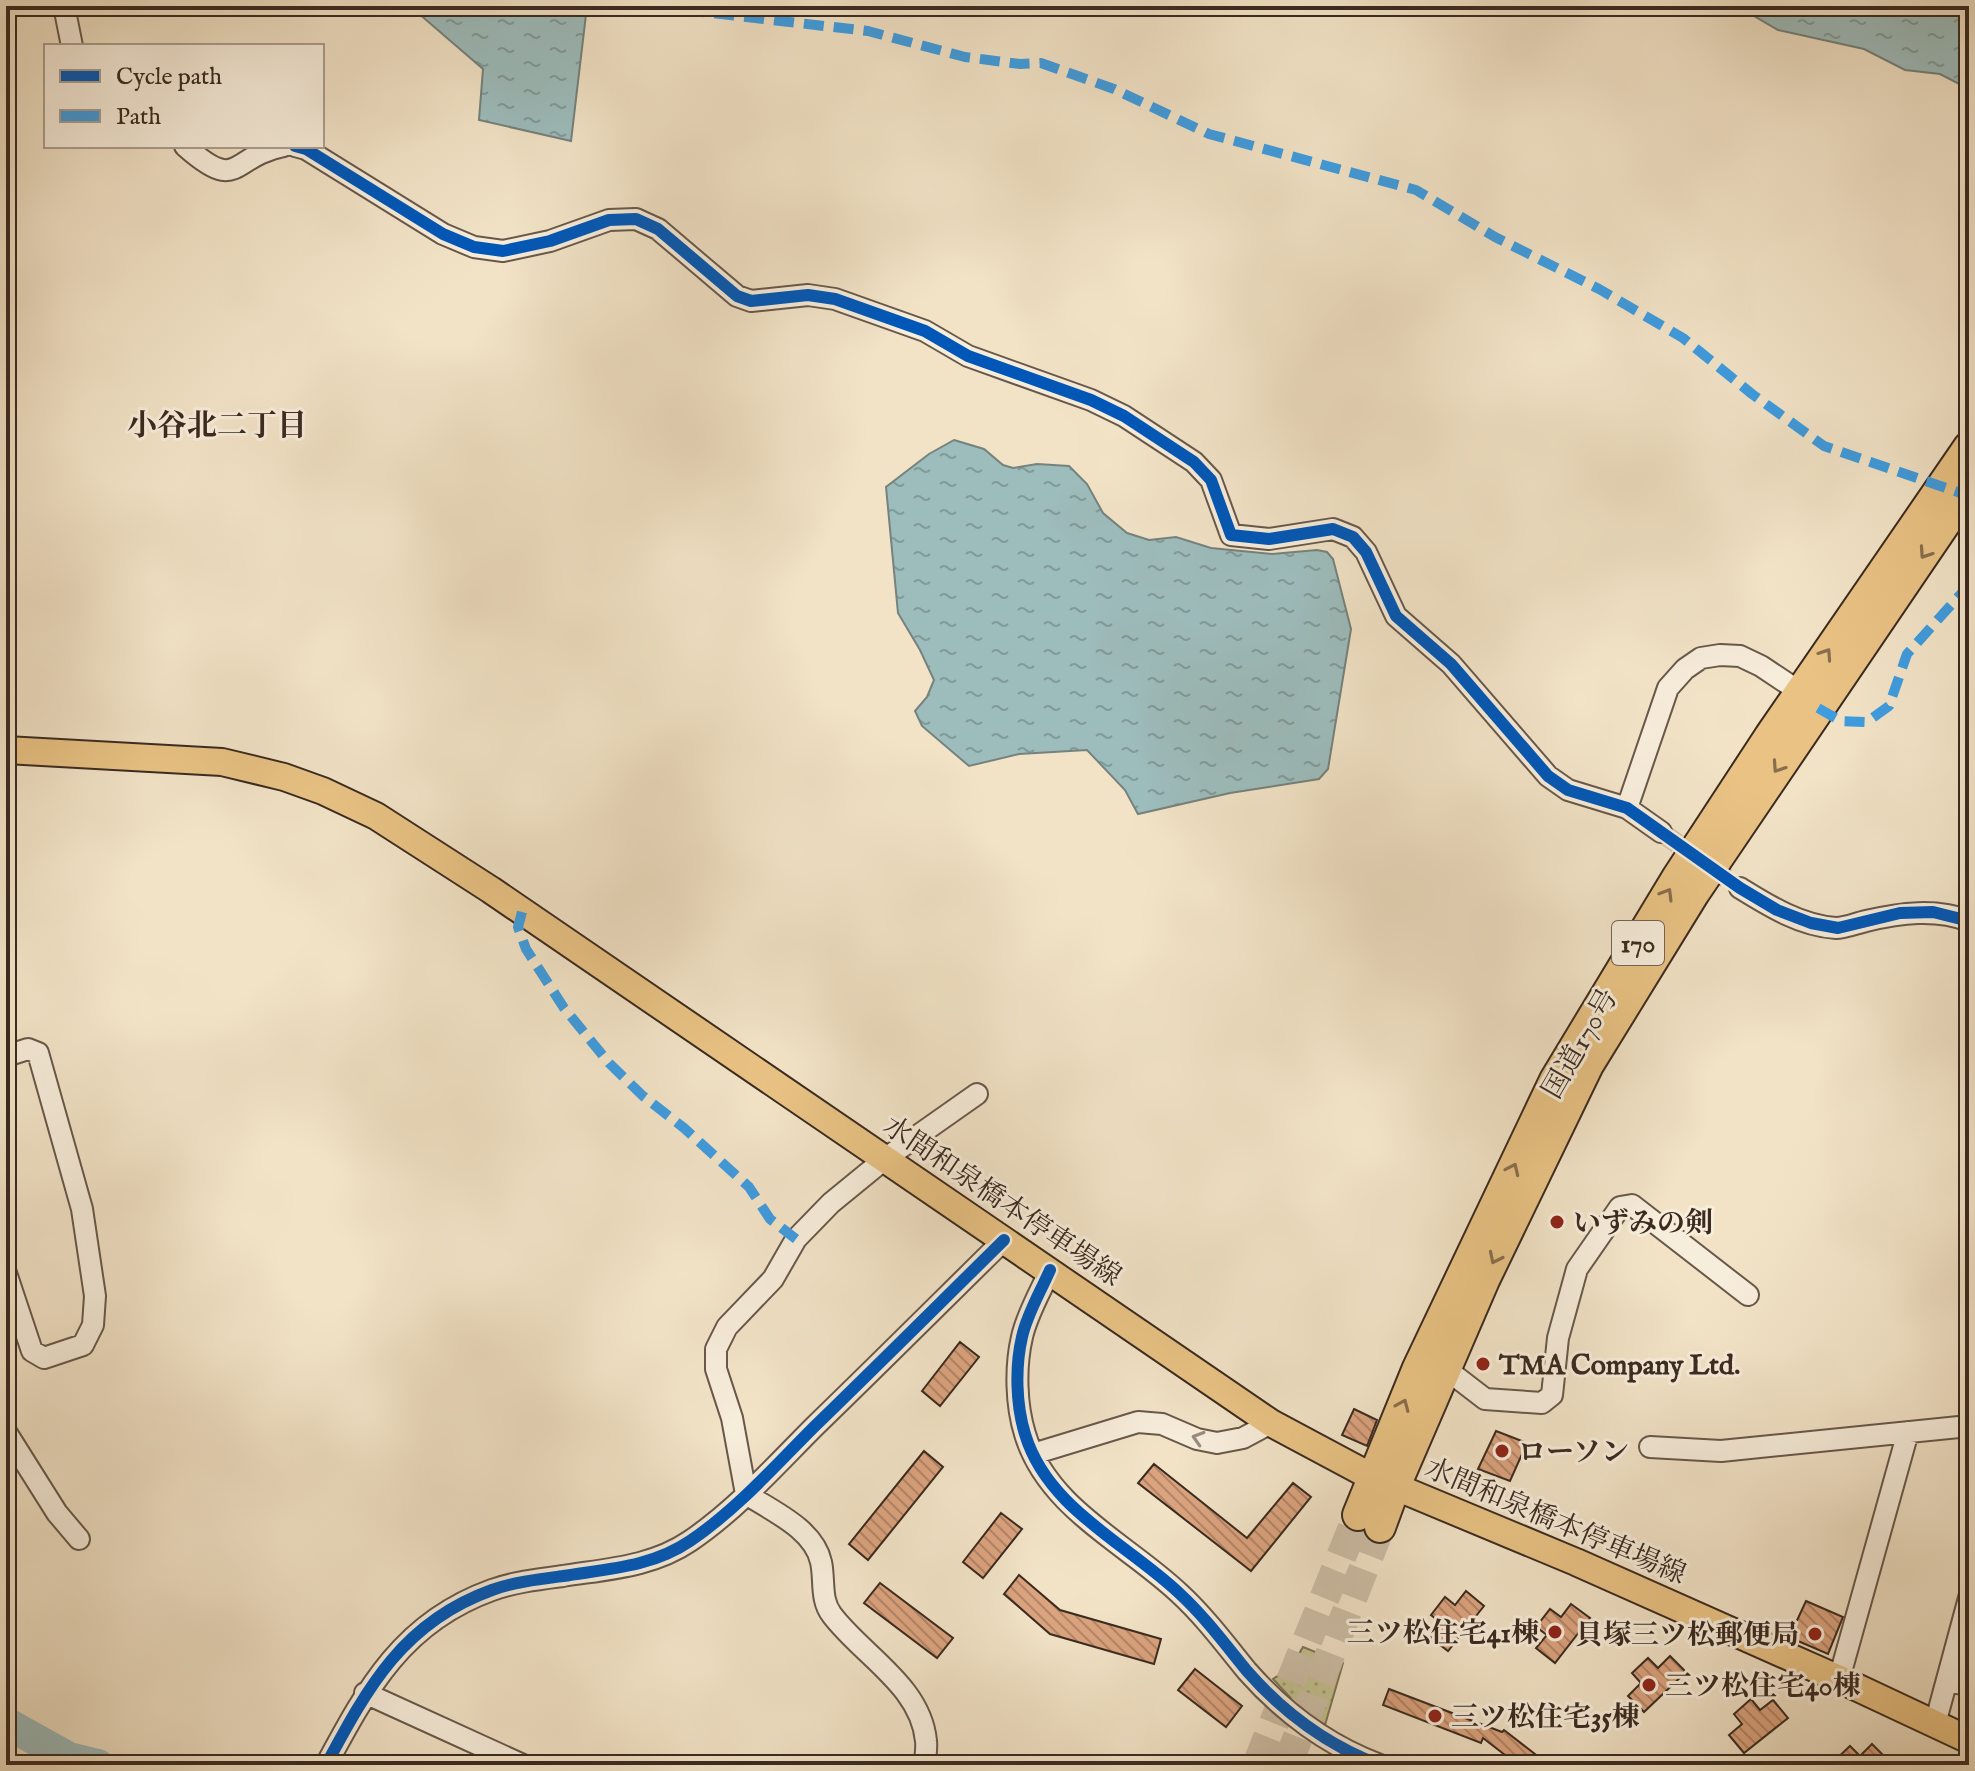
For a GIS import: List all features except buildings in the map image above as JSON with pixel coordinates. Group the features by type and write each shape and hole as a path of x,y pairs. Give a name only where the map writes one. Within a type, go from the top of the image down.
{"highway":[{"name":"国道170号","path":"1369,1521 1418,1368 1555,1080 1677,878 1800,692 1969,447"},
{"name":"国道170号","path":"1384,1481 1446,1369 1484,1280 1588,1065 1694,893 1969,488"}],"main road":[{"name":"水間和泉橋本停車場線","path":"6,750 222,762 284,777 354,804 399,829 491,890 1271,1423 1384,1481 1839,1679 1969,1740"}],"street":[{"path":"64,6 72,44"},
{"path":"187,148 208,166 220,171 237,168 273,148"},
{"path":"302,148 443,234 474,247 503,251 550,241 609,220 636,219 658,229 737,296 751,301 808,295 835,299 925,331 968,356 1091,400 1124,416 1194,462 1211,480 1231,535 1269,539 1333,529 1353,537 1366,552 1396,616 1451,664 1548,776 1568,790 1627,808 1661,832"},
{"path":"1627,808 1668,688 1685,669 1701,658 1740,656 1800,692"},
{"path":"1740,888 1777,910 1811,923 1838,928 1900,913 1933,912 1969,921"},
{"path":"6,1056 28,1049 38,1053 82,1209 95,1296 93,1325 83,1345 44,1358 32,1351 6,1273"},
{"path":"925,1765 926,1739 916,1709 892,1676 830,1613 823,1591 821,1562 813,1543 799,1529 746,1494 732,1418 716,1369 716,1349 727,1327 773,1279 796,1239 831,1203 886,1158 977,1094"},
{"path":"1446,1369 1485,1399 1542,1403 1552,1395 1558,1338 1577,1269 1620,1207 1632,1205 1748,1295"},
{"path":"326,1765 365,1693 387,1663 437,1618 493,1589 631,1566 664,1555 714,1523 1004,1240"},
{"path":"1050,1270 1022,1336 1017,1380 1024,1432 1044,1477 1068,1503 1179,1592 1214,1628 1248,1672 1285,1709 1323,1738 1380,1765"},
{"path":"1033,1454 1138,1422 1162,1424 1197,1439 1217,1443 1243,1438 1271,1423"},
{"path":"1650,1447 1721,1451 1969,1426"},
{"path":"6,1432 57,1513 79,1539"},
{"path":"1839,1679 1908,1432"},
{"path":"1935,1724 1969,1598"},
{"path":"1947,1680 1969,1686"},
{"path":"365,1693 523,1765"}],"shaded area":[{"path":"1303,1647 1343,1663 1325,1725 1300,1708 1273,1679 1290,1668"}],"water":[{"path":"424,6 587,6 571,141 479,120 483,69 418,13"},
{"path":"1737,6 1969,6 1969,89 1940,74 1905,70 1864,49 1778,30"},
{"path":"954,440 984,449 1003,465 1013,468 1037,464 1069,466 1087,484 1103,513 1127,533 1149,540 1176,537 1211,548 1272,554 1327,552 1333,559 1351,629 1328,769 1319,779 1230,793 1138,814 1125,790 1087,750 1019,754 969,766 922,726 915,711 927,697 934,680 898,613 886,487 929,454"}],"waterway":[{"path":"6,1723 69,1758 98,1765"}],"tunnel":[{"path":"1661,832 1740,888"},
{"path":"1257,1765 1358,1515"},
{"path":"1287,1765 1380,1527"}],"marked path":[{"path":"686,6 694,11 868,31 965,57 1020,64 1041,63 1114,89 1209,134 1416,190 1495,237 1599,289 1683,338 1752,394 1824,446 1969,496"},
{"path":"1818,708 1841,721 1867,722 1889,706 1907,654 1969,585"},
{"path":"522,912 518,927 526,949 564,1008 609,1063 749,1187 770,1219 796,1239"}],"cycle path":[{"path":"302,148 443,234 474,247 503,251 550,241 609,220 636,219 658,229 737,296 751,301 808,295 835,299 925,331 968,356 1091,400 1124,416 1194,462 1211,480 1231,535 1269,539 1333,529 1353,537 1366,552 1396,616 1451,664 1548,776 1568,790 1627,808 1740,888 1777,910 1811,923 1838,928 1900,913 1933,912 1969,921"},
{"path":"326,1765 357,1709 391,1660 434,1620 500,1587 629,1566 675,1550 690,1541 755,1487 1004,1240"},
{"path":"1050,1270 1024,1328 1018,1361 1018,1386 1025,1434 1036,1460 1051,1483 1069,1504 1179,1593 1247,1671 1291,1714 1325,1738 1380,1765"}],"place":[{"name":"いずみの剣","path":"1557,1222"},
{"name":"TMA Company Ltd.","path":"1483,1364"},
{"name":"ローソン","path":"1502,1451"},
{"name":"三ツ松住宅41棟","path":"1555,1632"},
{"name":"貝塚三ツ松郵便局","path":"1815,1634"},
{"name":"三ツ松住宅40棟","path":"1649,1685"},
{"name":"三ツ松住宅35棟","path":"1435,1716"}],"district":[{"name":"小谷北二丁目","path":"217,425"}]}
